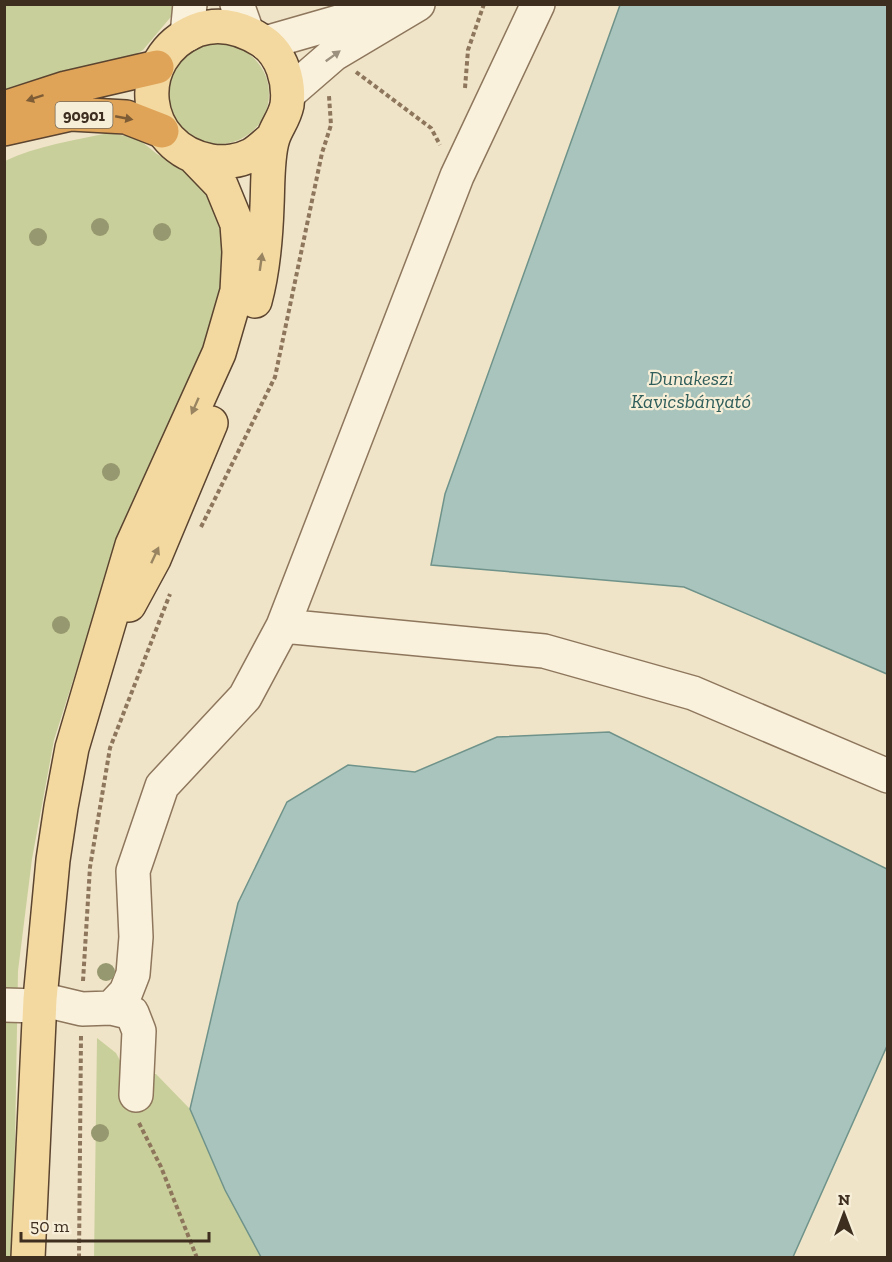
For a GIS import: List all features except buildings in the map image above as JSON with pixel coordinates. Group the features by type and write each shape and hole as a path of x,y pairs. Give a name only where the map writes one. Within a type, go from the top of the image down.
{"highway":[{"name":"90901","path":"4,108 66,88 157,67"},
{"name":"90901","path":"4,129 71,114 126,117 162,131"}],"main road":[{"path":"28,1257 40,1003 60,807 72,748 132,545 219,353 237,291 239,252 237,224 221,185 195,158 176,147 162,131 153,110 152,88 157,67 188,20 206,27 250,26 277,57 285,75 289,93 285,117 273,138 250,156 223,163 195,158"},
{"path":"98,662 154,559 239,360 256,297 266,224 268,177 273,138"}],"street":[{"path":"250,26 351,18 383,4"},
{"path":"289,93 334,54 418,4"},
{"path":"96,1009 126,992 133,974 135,937 133,871 162,786 245,697 283,626 457,176 538,4"},
{"path":"283,626 544,651 693,693 888,776"},
{"path":"4,1005 40,1003 132,1013 139,1031 136,1095"}],"path":[{"path":"198,534 275,377 322,153 331,125 328,83 334,54 431,129 457,176"},
{"path":"79,1257 96,1009 90,867 110,748 173,586"},
{"path":"136,1095 138,1122 161,1167 197,1257"}],"green space":[{"path":"4,5 177,5 175,12 143,50 117,65 5,99"},
{"path":"219,44 247,52 261,66 269,94 261,122 247,136 219,144 191,136 177,122 169,94 177,66 191,52"},
{"path":"109,133 137,138 157,154 200,178 224,221 223,300 210,349 124,539 82,652 54,740 32,859 18,971 13,1257 5,1258 5,161 43,147"},
{"path":"97,1038 116,1053 127,1074 156,1074 190,1109 225,1190 261,1257 94,1258"}],"water":[{"name":"Dunakeszi Kavicsbányató","path":"620,5 887,5 887,674 684,587 431,565 445,494"},
{"path":"609,732 887,869 887,1046 793,1257 261,1257 225,1190 190,1109 238,903 287,802 348,765 415,772 497,737"}]}
